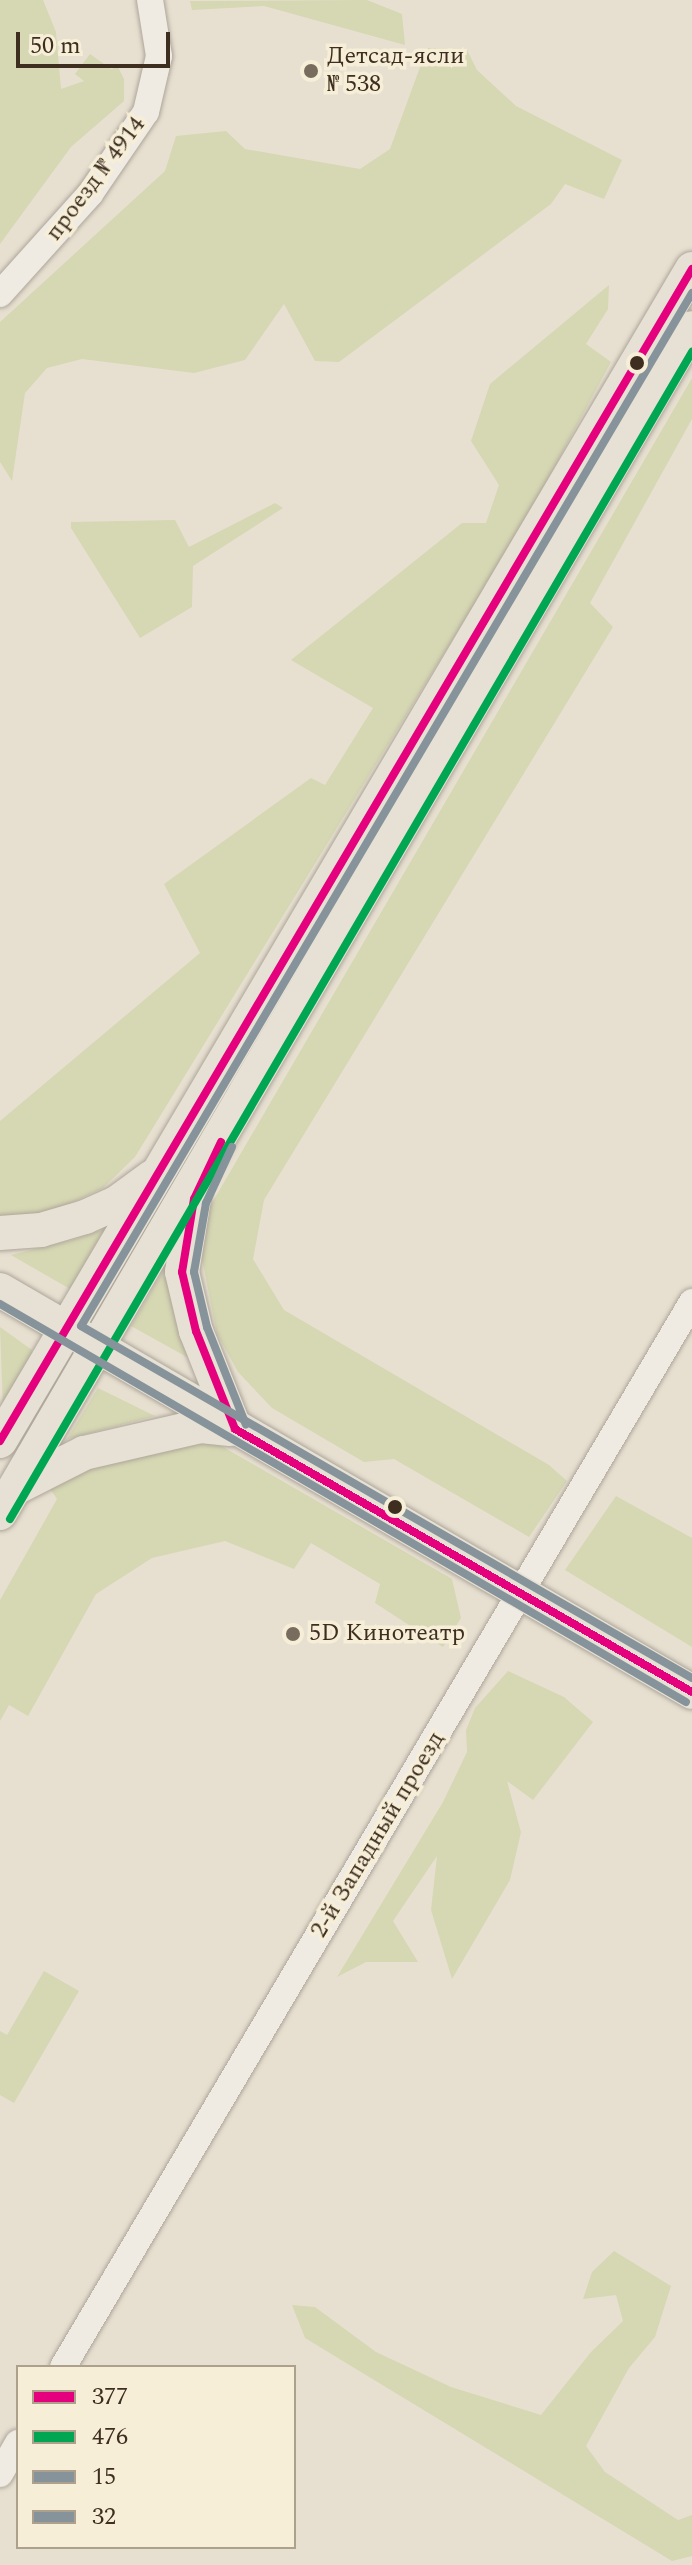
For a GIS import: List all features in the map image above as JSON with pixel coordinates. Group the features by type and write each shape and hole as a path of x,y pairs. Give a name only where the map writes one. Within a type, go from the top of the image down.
{"main road":[{"path":"0,1441 165,1167 692,269"},
{"path":"7,1500 692,328"},
{"path":"235,1429 196,1331 182,1272 194,1199 242,1098"},
{"path":"0,1233 41,1230 85,1217 118,1202 165,1167"},
{"path":"0,1290 95,1349 692,1692"},
{"path":"7,1500 54,1463 84,1453 201,1426 235,1429"}],"street":[{"name":"проезд № 4914","path":"0,294 90,194 146,112 159,56 150,0"},
{"name":"2-й Западный проезд","path":"64,2365 692,1302"},
{"path":"0,2474 16,2446"}],"green space":[{"path":"0,0 43,0 56,32 61,89 84,81 75,74 90,54 111,69 118,67 124,79 124,101 71,147 0,244"},
{"path":"367,0 402,14 405,45 264,6 192,10 190,1"},
{"path":"427,48 466,48 477,70 516,106 622,160 604,199 565,184 551,204 339,362 315,361 284,304 245,360 194,373 82,359 47,368 25,393 12,481 0,462 0,322 165,171 176,136 226,131 245,149 360,169 390,149"},
{"path":"609,285 608,309 586,344 611,362 527,518 135,1157 103,1188 67,1205 0,1224 0,1121 200,953 164,884 311,778 325,785 373,708 291,660 462,523 486,523 499,485 471,441 490,384"},
{"path":"692,378 692,419 590,603 613,627 264,1200 253,1259 284,1310 549,1465 567,1481 529,1537 394,1459 364,1462 272,1408 238,1372 217,1334 199,1244 205,1215"},
{"path":"275,503 283,508 193,566 192,607 140,638 71,528 71,522 175,520 189,547"},
{"path":"105,1229 70,1289 11,1255 72,1240"},
{"path":"166,1266 194,1361 131,1326"},
{"path":"0,1327 32,1350 31,1361 3,1411"},
{"path":"98,1388 155,1416 67,1439"},
{"path":"179,1443 218,1444 452,1579 461,1618 443,1647 375,1603 380,1584 311,1543 294,1569 225,1541 152,1558 96,1594 28,1716 9,1705 0,1721 0,1600 57,1499 43,1479"},
{"path":"616,1496 692,1538 692,1647 565,1570"},
{"path":"508,1671 564,1697 593,1722 533,1800 507,1781 521,1832 510,1880 452,1979 431,1910 437,1856 393,1921 418,1962 366,1962 337,1977 443,1802 467,1752 466,1730 475,1708"},
{"path":"44,1971 79,1991 14,2103 0,2095 0,2031 7,2035"},
{"path":"614,2251 671,2286 655,2337 629,2368 586,2446 605,2472 678,2520 692,2515 692,2556 672,2561 305,2338 292,2305 315,2307 376,2352 451,2387 541,2415 591,2352 623,2321 616,2295 583,2299 592,2272"}],"transit line":[{"name":"377","path":"0,1441 692,269"},
{"name":"15","path":"692,293 81,1326 692,1678"},
{"name":"476","path":"10,1519 692,352"},
{"name":"377","path":"221,1142 194,1199 182,1272 196,1331 235,1429"},
{"name":"15","path":"232,1147 206,1203 194,1272 207,1327 246,1425"},
{"name":"32","path":"0,1304 686,1702"},
{"name":"377","path":"235,1429 692,1692"}],"place":[{"name":"Детсад-ясли № 538","path":"311,71"},
{"name":"5D Кинотеатр","path":"293,1634"}]}
